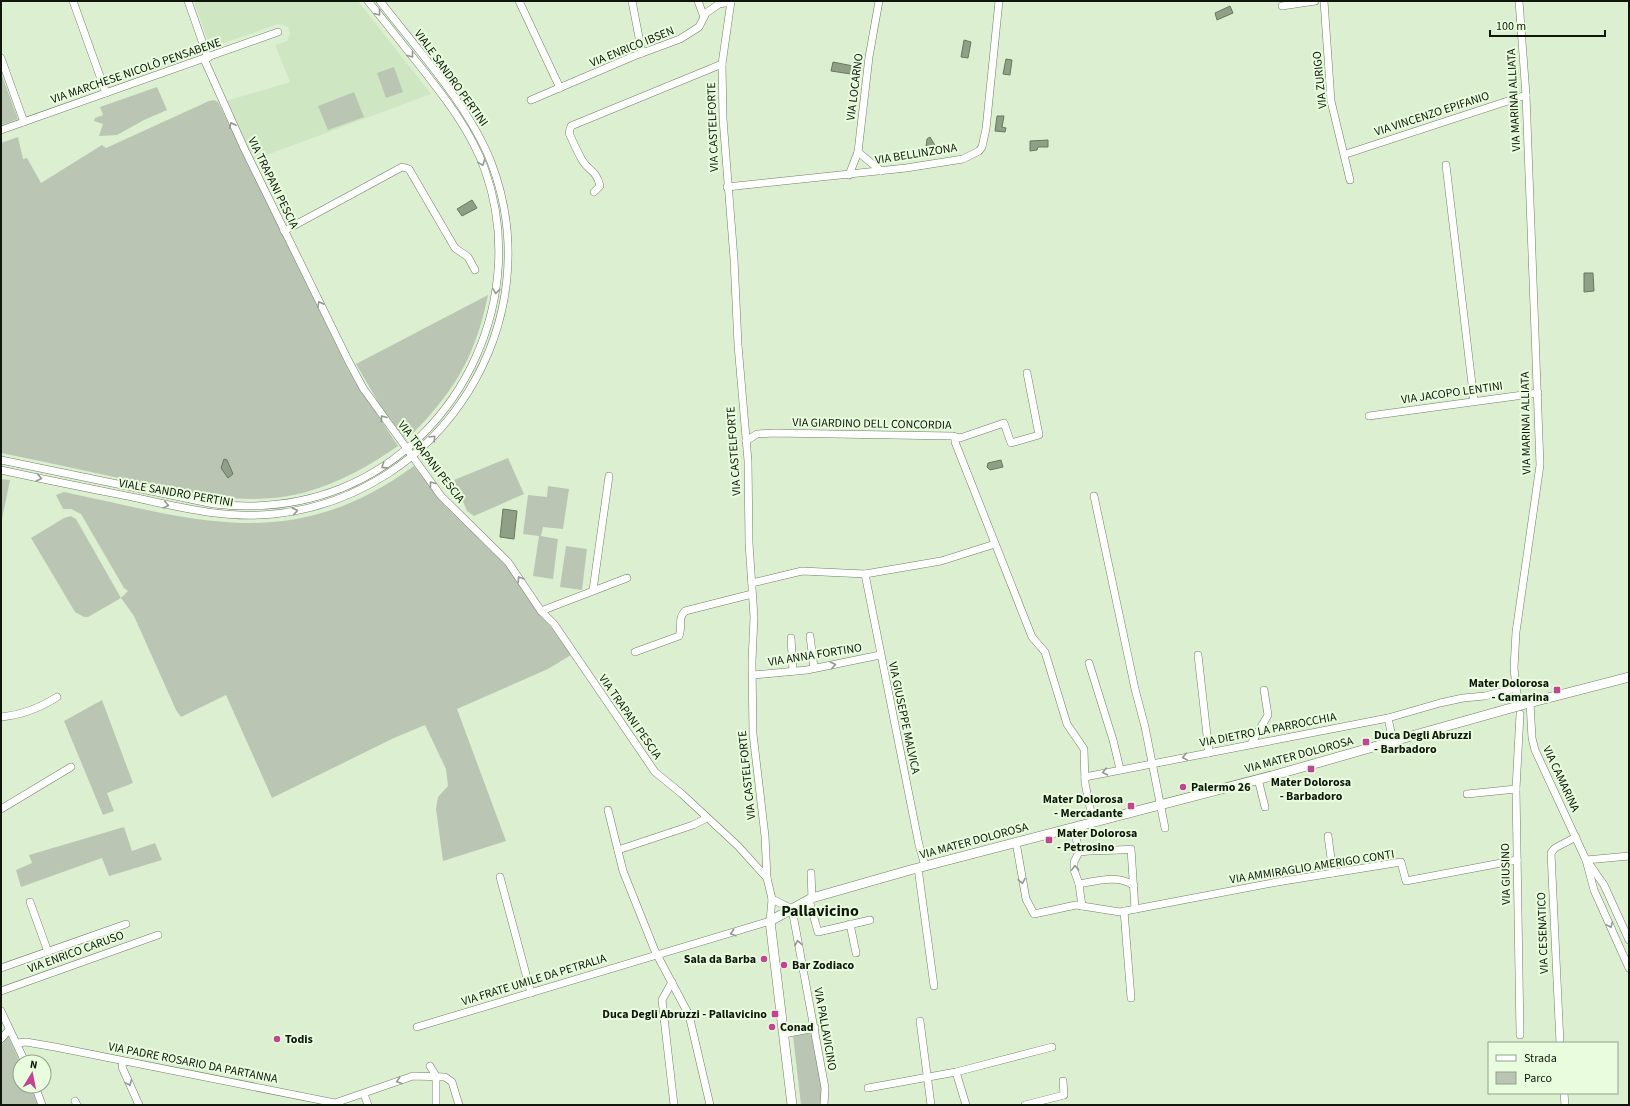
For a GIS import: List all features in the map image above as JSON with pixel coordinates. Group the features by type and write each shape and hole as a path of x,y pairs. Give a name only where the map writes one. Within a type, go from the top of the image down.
{"street":[{"path":"73,1 106,93"},
{"name":"VIA TRAPANI PESCIA","path":"188,1 206,59 221,100 348,360 373,403 441,496 508,562 541,612 554,624 655,772 682,794 751,859 767,878"},
{"name":"VIALE SANDRO PERTINI","path":"1,460 202,502 246,506 286,503 328,493 370,474 406,449 430,427 456,396 467,378 482,345 496,294 499,264 498,227 492,195 485,171 469,133 448,103 368,1"},
{"name":"VIALE SANDRO PERTINI","path":"1,470 226,515 258,515 302,510 338,500 377,482 412,457 437,434 459,407 482,369 493,342 506,296 508,248 507,229 497,178 480,136 461,106 380,1"},
{"path":"519,1 560,88"},
{"path":"632,1 642,53"},
{"path":"698,1 704,17"},
{"name":"VIA LOCARNO","path":"849,175 858,152 869,57 879,1"},
{"name":"VIA BELLINZONA","path":"727,187 881,171 963,159 979,151 982,147 986,129 999,1"},
{"path":"1282,6 1315,1"},
{"name":"VIA ZURIGO","path":"1324,1 1331,101 1346,154 1350,180"},
{"name":"VIA MARINAI ALLIATA","path":"1516,688 1514,668 1516,632 1540,465 1526,95 1519,1"},
{"name":"VIA ENRICO IBSEN","path":"531,100 642,53 680,39 699,27 706,13 719,4 731,2"},
{"name":"VIA CASTELFORTE","path":"731,2 722,64 722,119 748,461 748,543 754,617 752,675 753,734 765,836 767,878 772,899 770,921"},
{"name":"VIA MARCHESE NICOLÒ PENSABENE","path":"1,130 206,59 278,32"},
{"path":"1,58 24,122"},
{"path":"594,192 600,186 598,178 582,161 569,133 571,126 722,64"},
{"name":"VIA VINCENZO EPIFANIO","path":"1346,154 1526,95"},
{"path":"858,152 881,171"},
{"path":"1446,165 1474,401"},
{"path":"284,230 406,166 455,248 468,257 475,270"},
{"name":"VIA GIARDINO DELL CONCORDIA","path":"746,441 757,434 774,433 960,438 1004,423 1011,442 1039,435 1027,373"},
{"name":"VIA JACOPO LENTINI","path":"1369,416 1538,393"},
{"path":"955,437 961,456 1032,637 1045,652 1067,724 1084,749 1085,777 1093,822"},
{"path":"593,590 609,476"},
{"path":"1094,496 1153,763 1165,828"},
{"path":"752,583 802,571 865,574 941,561 995,544"},
{"name":"VIA GIUSEPPE MALVICA","path":"865,574 921,867 934,986"},
{"path":"541,612 593,590 627,578"},
{"path":"635,652 678,636 681,631 680,617 685,611 752,594"},
{"path":"810,636 814,668"},
{"path":"791,638 793,671"},
{"name":"VIA ANNA FORTINO","path":"752,675 814,668 880,655"},
{"path":"1198,655 1209,753"},
{"path":"1089,663 1113,740 1120,769"},
{"name":"VIA MATER DOLOROSA","path":"770,921 811,899 921,867 1258,779 1415,735 1524,702 1629,677"},
{"path":"1393,741 1388,718 1440,703 1463,698 1485,696 1516,688 1524,702"},
{"path":"1251,744 1268,715 1264,690"},
{"path":"1,717 15,716 43,706 58,697"},
{"name":"VIA CAMARINA","path":"1524,702 1535,750 1586,860 1594,890 1629,968"},
{"name":"VIA GIUSINO","path":"1520,714 1516,789 1520,1035"},
{"name":"VIA DIETRO LA PARROCCHIA","path":"1085,777 1388,718"},
{"path":"1,809 71,767"},
{"path":"1258,779 1265,807"},
{"path":"1467,794 1516,789"},
{"path":"608,810 623,871 658,956 689,1014 710,1105"},
{"path":"618,850 693,825 707,818"},
{"path":"1074,827 1079,852 1074,862 1074,870 1079,884 1082,906"},
{"path":"1328,836 1334,874"},
{"name":"VIA CESENATICO","path":"1560,1042 1551,853 1555,848 1576,837"},
{"name":"VIA AMMIRAGLIO AMERIGO CONTI","path":"1016,842 1026,899 1034,914 1076,905 1122,911 1277,882 1401,862 1406,882 1517,860"},
{"path":"1079,852 1093,850 1108,852 1131,849 1135,909"},
{"path":"1586,860 1629,856"},
{"name":"VIA CAMARINA","path":"1586,860 1604,885 1629,940"},
{"path":"811,873 811,899 818,932 870,920"},
{"path":"500,877 531,993"},
{"path":"1079,884 1116,880 1128,881 1134,886"},
{"path":"772,899 792,909"},
{"path":"30,902 48,952"},
{"name":"VIA PALLAVICINO","path":"792,909 825,1088 824,1105"},
{"path":"1122,911 1131,998"},
{"path":"770,921 792,1105"},
{"name":"VIA FRATE UMILE DA PETRALIA","path":"417,1027 649,956 658,956 770,921"},
{"path":"1,968 126,924"},
{"path":"850,924 856,953"},
{"name":"VIA ENRICO CARUSO","path":"1,990 158,935"},
{"path":"672,982 662,1000 674,1105"},
{"path":"1,1011 22,1054"},
{"path":"920,1021 931,1105"},
{"path":"784,1034 815,1028"},
{"path":"1,1039 9,1030"},
{"name":"VIA PADRE ROSARIO DA PARTANNA","path":"17,1043 26,1042 335,1103 413,1076 436,1076"},
{"path":"868,1088 956,1072 1052,1047"},
{"path":"123,1061 122,1067 139,1105"},
{"path":"430,1066 436,1076 436,1105"},
{"path":"956,1072 966,1105"},
{"path":"436,1076 445,1077 452,1082 459,1105"},
{"path":"1025,1105 1064,1095 1063,1081"},
{"path":"37,1094 42,1105"},
{"path":"364,1094 368,1105"},
{"path":"1564,1094 1565,1105"}],"shaded area":[{"path":"194,1 358,1 431,94 253,160 226,101 290,82 275,45 287,41 290,34 288,27 278,24 210,48"},
{"path":"1230,6 1233,13 1217,20 1215,13"},
{"path":"964,40 971,42 968,58 961,57"},
{"path":"1006,59 1012,60 1010,75 1003,74"},
{"path":"833,62 853,66 851,74 831,71"},
{"path":"997,116 1004,116 1002,127 1006,128 1005,132 995,131"},
{"path":"930,137 936,147 933,149 932,156 925,155 927,139"},
{"path":"1048,140 1048,147 1038,147 1037,150 1030,151 1030,141"},
{"path":"472,200 477,208 462,216 457,209"},
{"path":"1584,273 1593,273 1594,291 1584,292"},
{"path":"224,459 227,460 233,474 228,478 221,468"},
{"path":"1001,460 1003,467 990,470 987,467 988,463"},
{"path":"503,509 517,511 514,539 500,537"}],"green space":[{"path":"394,67 403,92 386,98 377,73"},
{"path":"1,73 18,119 1,125"},
{"path":"157,87 167,110 144,120 117,135 99,136 103,124 94,121 95,118 103,115 100,107"},
{"path":"354,92 364,117 328,130 318,106"},
{"path":"214,100 218,102 349,371 398,446 365,467 319,488 283,497 260,499 237,499 191,493 1,453 1,143 18,137 23,159 27,158 41,183 102,145 106,148"},
{"path":"488,295 483,318 476,338 459,375 449,391 436,407 406,440 381,407 356,364"},
{"path":"508,458 524,494 474,516 467,511 454,480"},
{"path":"414,466 445,506 506,565 538,613 551,627 571,655 548,669 457,709 506,841 443,861 436,809 438,797 448,786 446,769 425,725 394,738 272,798 226,695 181,717 176,710 134,616 121,598 128,591 124,588 81,514 71,509 63,509 56,495 64,492 201,520 244,523 285,521 327,512 369,494"},
{"path":"1,479 10,480 1,524"},
{"path":"548,486 569,489 563,529 543,527 541,536 558,539 553,579 533,576 539,536 523,534 528,495 547,497"},
{"path":"71,516 76,519 121,598 88,617 84,617 75,612 31,538 64,518"},
{"path":"566,546 587,549 582,590 560,587"},
{"path":"102,700 133,783 107,793 114,811 103,815 64,721"},
{"path":"124,827 132,851 155,843 162,860 109,876 102,858 21,887 16,870 32,863 29,855"},
{"path":"812,1033 822,1088 821,1105 801,1105 793,1036"},
{"path":"8,1036 16,1054 12,1054 12,1094 33,1094 38,1105 1,1105 1,1046"}],"place":[{"name":"Mater Dolorosa - Camarina","path":"1557,690"},
{"name":"Duca Degli Abruzzi - Barbadoro","path":"1366,742"},
{"name":"Mater Dolorosa - Barbadoro","path":"1311,769"},
{"name":"Palermo 26","path":"1183,787"},
{"name":"Mater Dolorosa - Mercadante","path":"1131,806"},
{"name":"Mater Dolorosa - Petrosino","path":"1049,840"},
{"name":"Sala da Barba","path":"764,959"},
{"name":"Bar Zodiaco","path":"784,965"},
{"name":"Duca Degli Abruzzi - Pallavicino","path":"775,1014"},
{"name":"Conad","path":"772,1027"},
{"name":"Todis","path":"277,1039"}],"district":[{"name":"Pallavicino","path":"820,911"}]}
